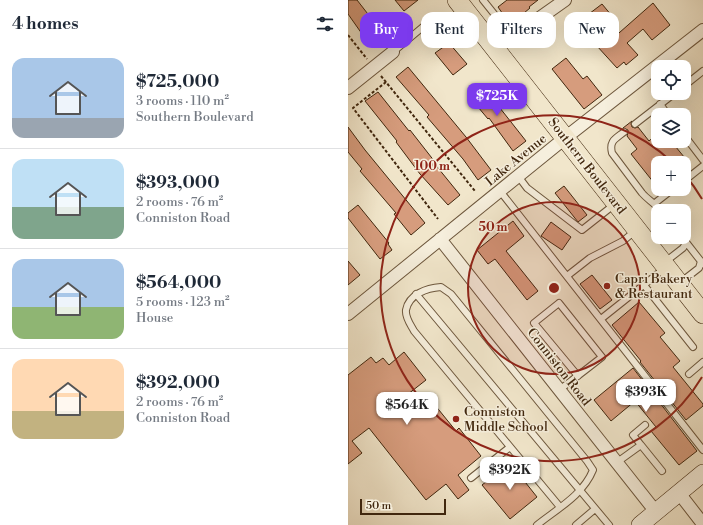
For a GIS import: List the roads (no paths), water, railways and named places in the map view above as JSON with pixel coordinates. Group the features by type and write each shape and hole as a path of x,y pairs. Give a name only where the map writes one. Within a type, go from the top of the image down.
{"main road":[{"name":"Southern Boulevard","path":"457,0 703,314"}],"street":[{"path":"549,12 565,0"},
{"name":"Lake Avenue","path":"348,314 565,138 703,30"},
{"path":"348,88 393,52"},
{"name":"Conniston Road","path":"440,239 656,512"},
{"path":"640,525 703,473"},
{"path":"679,493 703,524"}],"lane":[{"path":"484,0 493,12"},
{"path":"393,52 421,29"},
{"path":"691,80 703,71"},
{"path":"635,124 665,100"},
{"path":"660,104 663,108"},
{"path":"624,132 612,142 610,147 612,153 642,193 655,203 664,196"},
{"path":"691,144 703,160"},
{"path":"691,175 703,166"},
{"path":"518,176 527,188 582,230 616,203"},
{"path":"500,191 703,450"},
{"path":"567,276 590,258 623,241 637,230"},
{"path":"601,320 644,285 685,244"},
{"path":"679,283 699,268 702,262 687,244"},
{"path":"644,285 693,346"},
{"path":"537,525 560,507 580,491 589,480 592,470 587,461 451,294 441,287 429,287 416,294 406,311 407,320 414,331 560,507"},
{"path":"416,294 609,525"},
{"path":"559,390 578,376 602,356 559,303 534,323 578,376"},
{"path":"689,374 703,362"},
{"path":"645,425 633,434 662,471"},
{"path":"616,463 641,445"},
{"path":"471,478 510,447"},
{"path":"576,525 595,509"}],"place":[{"name":"Capri Bakery & Restaurant","path":"607,286"},
{"name":"Conniston Middle School","path":"456,419"}]}
